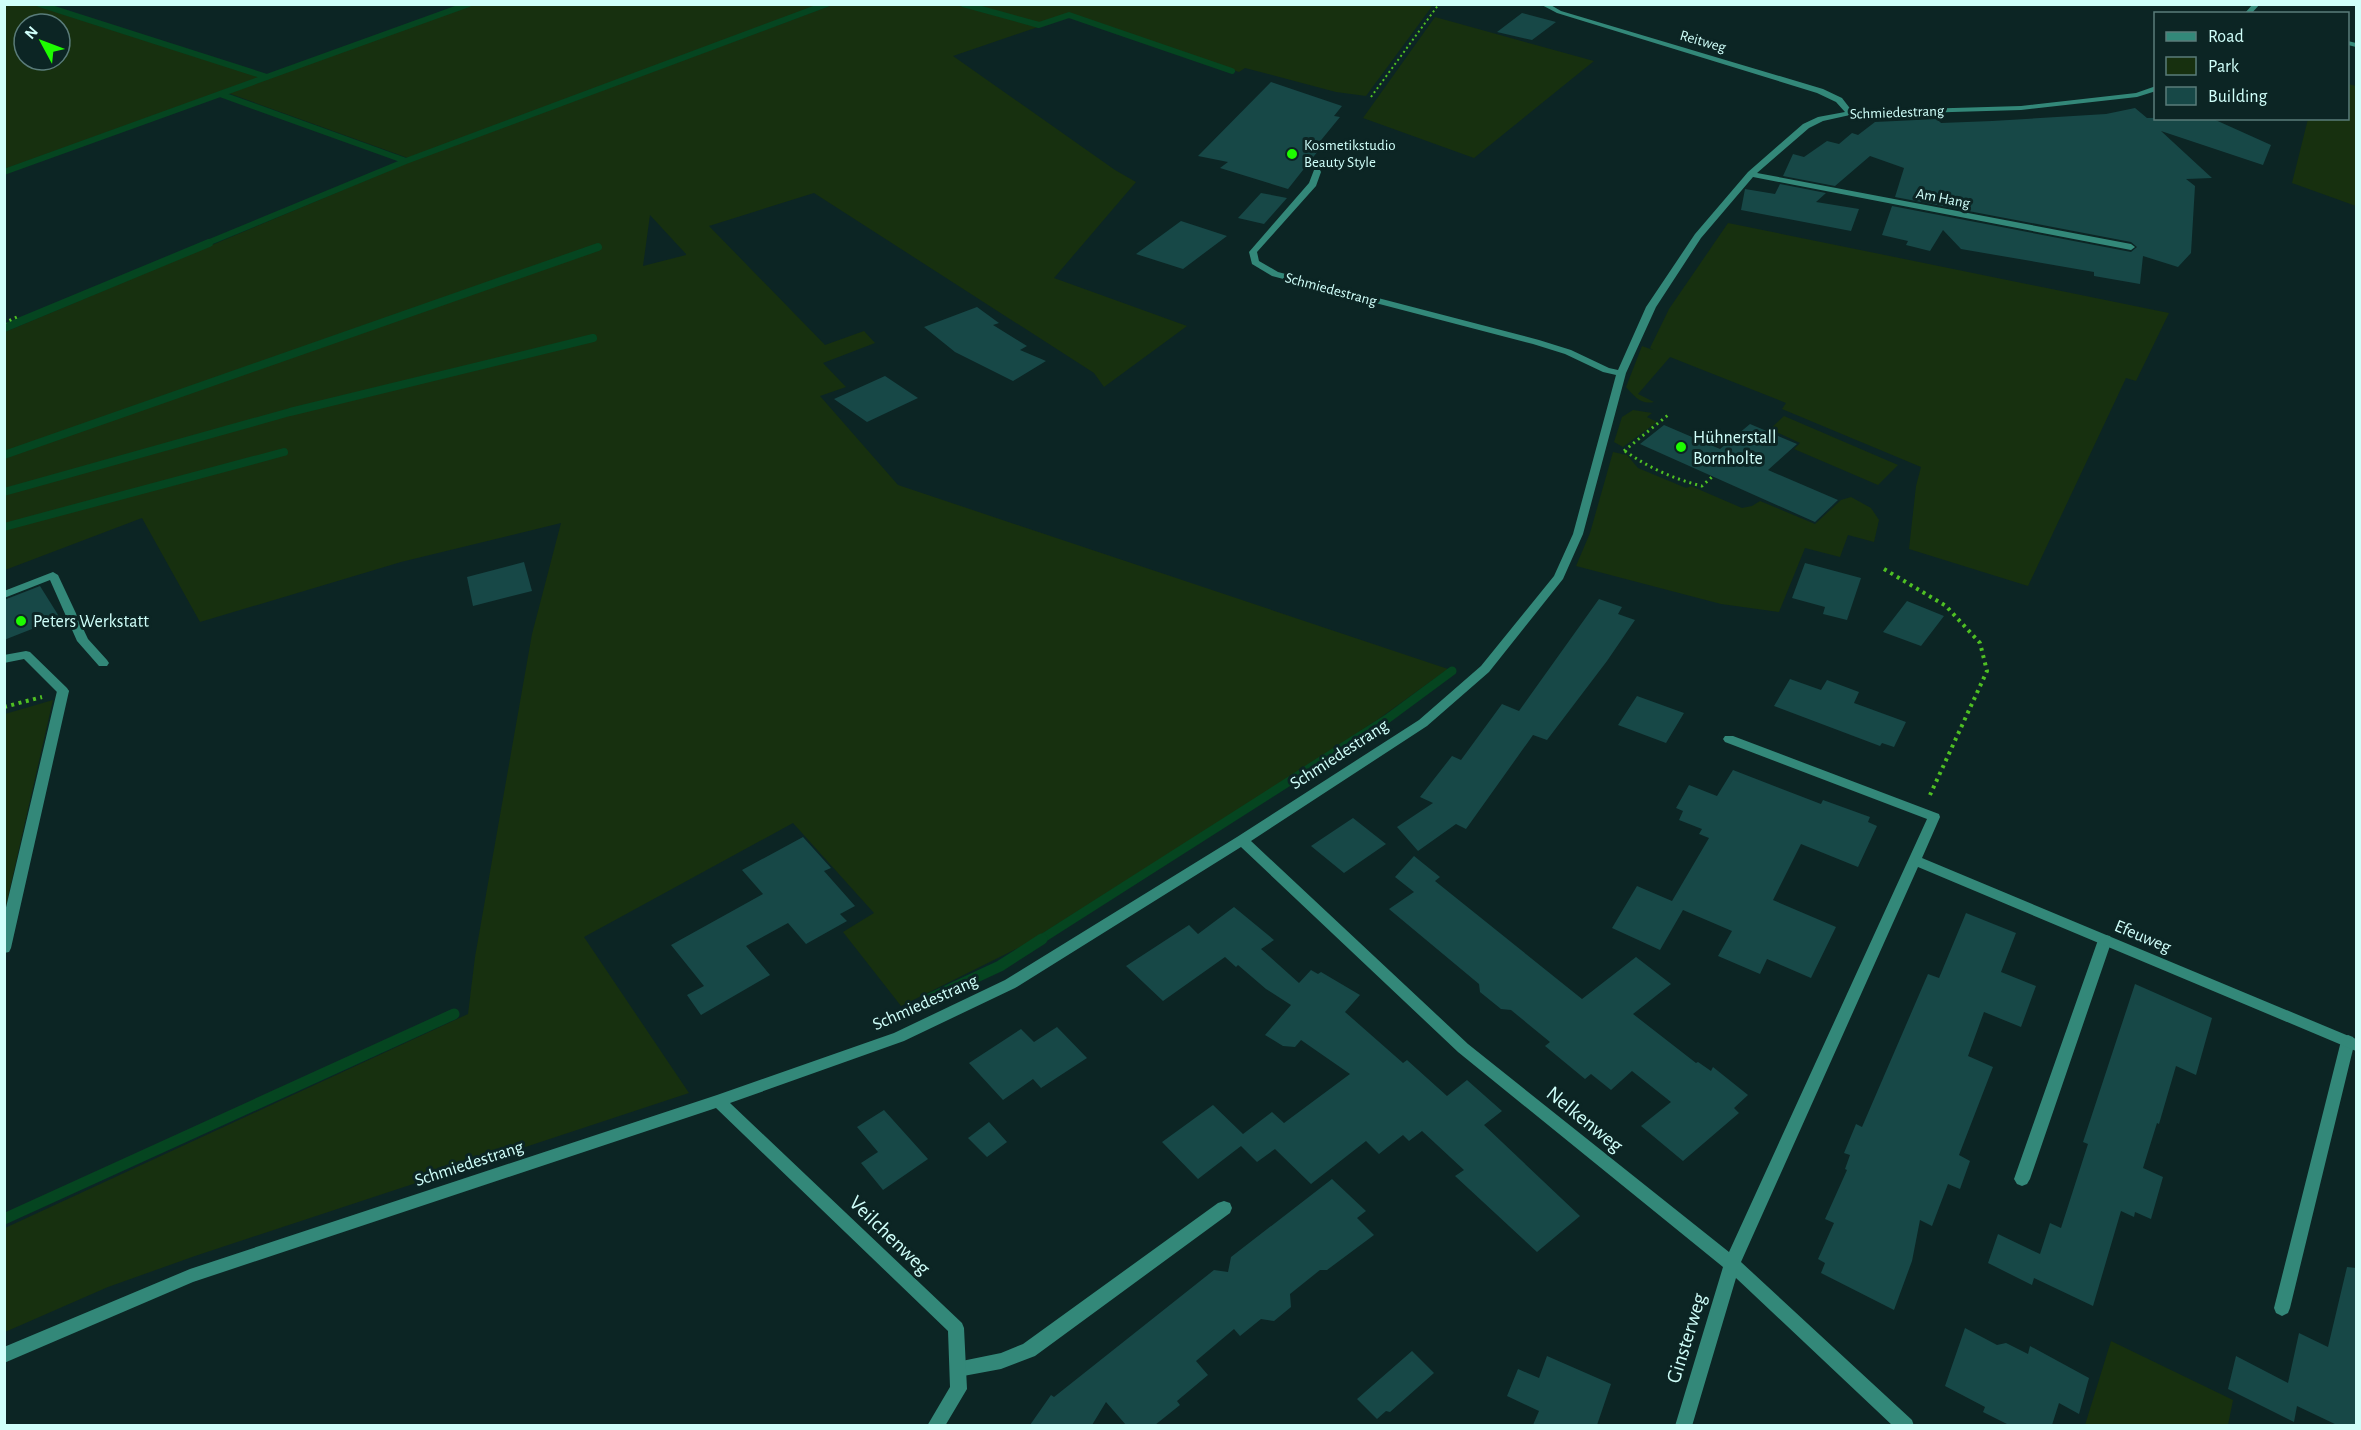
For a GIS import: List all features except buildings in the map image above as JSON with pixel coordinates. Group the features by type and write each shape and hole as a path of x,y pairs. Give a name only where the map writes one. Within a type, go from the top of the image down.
{"street":[{"name":"Reitweg","path":"1543,4 1559,12 1820,91 1839,100 1850,113"},
{"name":"Schmiedestrang","path":"4,1355 190,1276 718,1101 900,1037 1010,984 1242,840 1423,723 1485,669 1558,577 1578,534 1621,373 1651,307 1698,236 1751,174 1806,126 1821,119 1850,113 2020,108 2127,97 2154,89"},
{"name":"Schmiedestrang","path":"1317,172 1313,184 1253,252 1255,262 1275,274 1536,342 1568,352 1606,370 1621,373"},
{"name":"Am Hang","path":"1751,174 2131,247"},
{"path":"4,595 53,575 83,641 103,663"},
{"path":"4,659 26,655 63,691 4,948"},
{"path":"1729,739 1934,817 1732,1264"},
{"name":"Nelkenweg","path":"1242,840 1463,1048 1732,1264 1906,1425"},
{"name":"Efeuweg","path":"1915,860 2352,1043"},
{"path":"2022,1179 2105,940"},
{"path":"2282,1308 2352,1043"},
{"name":"Veilchenweg","path":"718,1101 956,1328 959,1389 935,1425"},
{"path":"958,1369 1001,1361 1029,1350 1224,1208"},
{"name":"Ginsterweg","path":"1683,1425 1732,1264"}],"path":[{"path":"1371,97 1439,4"},
{"path":"4,323 17,318"},
{"path":"1625,451 1668,416"},
{"path":"1601,443 1625,451 1643,465 1676,480 1702,486 1713,476"},
{"path":"1884,568 1946,606 1980,643 1987,671 1922,812"},
{"path":"4,707 63,691"}],"green space":[{"path":"5,4 34,5 56,12 12,12 12,72 72,72 72,17 260,77 5,169"},
{"path":"473,4 821,5 408,158 228,93"},
{"path":"832,5 957,5 1038,27 953,56 1115,170 1136,182 1054,278 1187,326 1104,387 1094,373 814,193 709,226 825,345 864,331 875,343 823,363 846,387 820,396 898,485 1448,669 1380,718 1257,799 1024,945 901,1006 843,932 874,913 793,823 584,937 689,1093 195,1256 108,1287 5,1332 5,1228 468,1014 475,957 532,634 561,523 401,562 200,622 142,518 5,570 5,332 414,160","holes":["650,215 686,254 643,266"]},
{"path":"969,5 1433,5 1366,96 1336,92 1245,68 1239,72 1071,14 1038,24"},
{"path":"1435,17 1594,61 1474,158 1363,118"},
{"path":"2349,84 2356,86 2356,206 2292,183 2308,120 2349,120"},
{"path":"1728,223 2169,313 2136,381 2126,378 2028,586 1909,549 1916,486 1921,467 1782,409 1786,403 1670,357 1638,394 1654,402 1642,401 1626,387 1642,346 1653,350 1650,348 1669,309"},
{"path":"1633,410 1652,413 1647,417 1657,422 1623,447 1614,442 1622,417"},
{"path":"1784,416 1898,465 1878,485 1794,449 1800,443 1770,429"},
{"path":"1613,452 1627,455 1638,468 1686,488 1691,486 1742,508 1760,501 1815,524 1841,500 1851,497 1871,508 1879,520 1874,542 1848,535 1840,557 1805,548 1779,612 1721,604 1576,566 1590,533"},
{"path":"53,700 5,910 5,714"},
{"path":"2111,1341 2233,1400 2228,1425 2085,1425"}],"waterway":[{"path":"39,4 267,77"},
{"path":"267,77 469,4"},
{"path":"406,161 827,4"},
{"path":"963,4 1039,25 1069,15 1232,71"},
{"path":"4,172 267,77"},
{"path":"220,94 406,161"},
{"path":"205,244 406,161"},
{"path":"4,328 209,243"},
{"path":"4,455 598,247"},
{"path":"4,492 290,412 593,338"},
{"path":"4,527 284,452"},
{"path":"1040,940 1387,719 1452,671"},
{"path":"929,999 1000,966 1042,939"},
{"path":"4,1219 454,1014"}],"place":[{"name":"Kosmetikstudio Beauty Style","path":"1292,154"},
{"name":"Hühnerstall Bornholte","path":"1681,447"},
{"name":"Peters Werkstatt","path":"21,621"}]}
